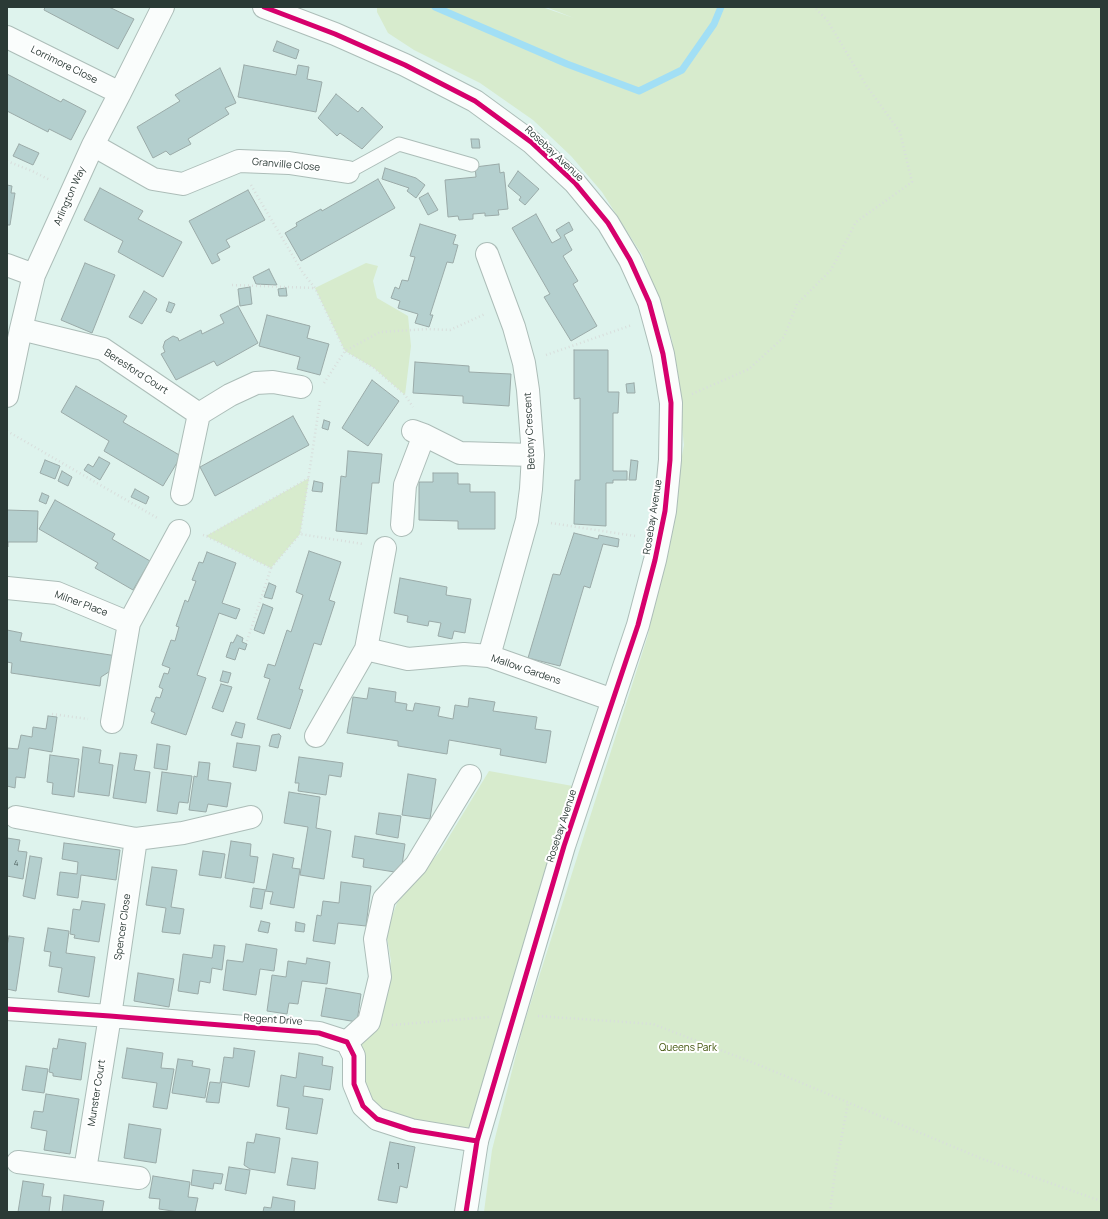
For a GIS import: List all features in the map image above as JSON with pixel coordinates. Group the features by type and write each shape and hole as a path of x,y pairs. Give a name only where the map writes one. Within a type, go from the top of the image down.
{"street":[{"name":"Arlington Way","path":"7,396 34,275 93,145 163,7"},
{"name":"Rosebay Avenue","path":"264,7 335,34 405,65 475,101 531,142 575,183 608,223 630,260 649,302 663,354 671,403 670,460 665,510 659,540 638,625 564,846 477,1141 466,1212"},
{"name":"Lorrimore Close","path":"7,37 120,93"},
{"name":"Granville Close","path":"93,145 153,179 183,184 239,161 289,163 348,172"},
{"name":"Betony Crescent","path":"487,254 514,327 524,363 528,390 533,455 527,520 488,656"},
{"path":"7,265 34,275"},
{"name":"Beresford Court","path":"21,329 103,350 200,414"},
{"path":"182,494 200,414 230,394 256,382 273,382 315,389"},
{"path":"402,525 405,485 419,433 460,453 533,455"},
{"path":"112,722 129,622 179,531"},
{"path":"316,736 366,649 385,548"},
{"name":"Milner Place","path":"7,588 57,593 129,622"},
{"name":"Mallow Gardens","path":"366,649 408,659 464,654 488,656 613,700"},
{"path":"470,776 416,865 384,900 376,939 380,977 369,1022 347,1042 354,1056 354,1084 363,1106 377,1119 411,1130 477,1141"},
{"path":"16,817 136,838 183,833 251,817"},
{"name":"Spencer Close","path":"110,1016 136,838"},
{"name":"Regent Drive","path":"7,1009 319,1033 347,1042"},
{"name":"Munster Court","path":"85,1170 110,1016"},
{"path":"18,1162 139,1178"}],"lane":[{"path":"348,172 399,144 472,165"}],"path":[{"path":"671,403 749,369 784,337 796,304 830,270 856,222 912,182 900,132 866,85 827,20 814,7"},
{"path":"7,161 32,171 72,192"},
{"path":"239,161 265,209 303,273 315,288 345,351 374,368 405,395 418,414 419,433"},
{"path":"232,285 315,288"},
{"path":"247,641 271,568 300,534 309,478 315,389 345,351 380,332 428,329 450,330 506,305"},
{"path":"524,363 653,317"},
{"path":"7,431 87,476 179,531 206,536 271,568"},
{"path":"206,536 309,478"},
{"path":"527,520 659,540"},
{"path":"300,534 385,548"},
{"path":"52,714 112,722"},
{"path":"388,1026 395,1024 476,1019 515,1014 652,1024 759,1065 980,1158 1101,1201"},
{"path":"830,1212 835,1172 848,1102"}],"green space":[{"name":"Queens Park","path":"377,7 542,7 574,18 546,7 1101,7 1101,1212 484,1212 492,1150 523,1027 648,635 684,445 672,340 642,255 602,192 571,156 533,120 480,83 414,50 388,33 377,12"},
{"path":"366,263 378,266 373,281 377,298 408,316 411,346 405,395 374,368 345,351 315,288"},
{"path":"309,478 300,534 271,568 206,536"},
{"path":"489,771 584,788 477,1141 377,1119 347,1042 368,1033 382,1017 391,961 386,932 397,903 441,850"}],"building":[{"path":"45,7 109,7 134,19 118,49 44,10"},
{"path":"277,41 299,50 296,59 273,51"},
{"path":"244,65 296,75 298,65 309,67 307,79 322,82 316,112 238,97"},
{"path":"220,68 236,103 225,108 229,114 188,139 191,144 170,155 166,151 153,158 137,127 180,101 175,95"},
{"path":"7,74 61,102 63,99 86,111 71,140 49,129 48,132 7,111"},
{"path":"336,94 358,112 362,107 383,127 362,149 340,133 337,136 318,118"},
{"path":"471,139 479,139 480,148 472,148"},
{"path":"19,144 39,153 33,165 13,156"},
{"path":"499,164 500,173 504,172 508,209 498,210 499,215 485,216 485,213 473,214 473,219 459,220 458,216 448,217 445,180 476,177 475,167"},
{"path":"385,168 416,178 425,185 416,198 407,191 409,188 382,179"},
{"path":"518,171 539,189 525,205 519,200 521,197 508,186"},
{"path":"378,179 395,208 301,261 285,233 297,226 296,223 321,209 322,211"},
{"path":"7,185 12,186 11,193 15,193 10,225 7,225"},
{"path":"100,188 143,211 138,219 182,242 163,277 118,252 123,241 84,220"},
{"path":"248,190 265,220 226,240 230,247 217,254 220,260 212,264 189,221"},
{"path":"428,193 438,210 428,215 419,198"},
{"path":"536,214 552,243 561,238 556,230 569,222 573,230 564,235 572,250 563,256 578,281 573,284 597,326 571,341 544,297 550,294 512,228"},
{"path":"420,224 456,235 453,244 458,245 453,263 447,262 430,315 433,315 429,327 415,323 418,314 398,308 400,301 391,298 395,287 399,289 402,280 408,281 415,257 410,256"},
{"path":"85,263 115,275 92,333 61,320"},
{"path":"269,269 277,285 256,284 253,277"},
{"path":"250,287 252,304 240,306 238,289"},
{"path":"286,288 287,296 279,296 278,289"},
{"path":"144,291 157,299 142,324 129,317"},
{"path":"169,302 175,304 171,313 166,311"},
{"path":"238,306 258,343 217,366 214,361 176,380 161,354 165,352 163,347 165,341 173,336 178,338 179,341 201,330 202,334 224,323 220,315"},
{"path":"267,315 310,326 307,338 329,344 320,375 297,369 300,357 259,346"},
{"path":"574,350 608,350 608,392 619,392 618,413 613,413 613,471 627,471 627,480 613,480 613,483 606,483 606,526 574,524 575,480 580,480 580,398 574,399"},
{"path":"415,362 469,366 469,372 511,374 509,406 463,403 463,396 413,393"},
{"path":"372,380 399,401 368,446 342,428"},
{"path":"634,383 635,393 627,393 626,384"},
{"path":"76,386 127,416 123,422 181,456 163,486 104,451 109,441 61,412"},
{"path":"293,416 309,445 215,496 200,467"},
{"path":"324,420 330,422 328,430 322,428"},
{"path":"348,451 382,454 379,483 372,483 367,534 336,531 341,476 346,477"},
{"path":"99,457 110,463 100,480 84,470 88,464 93,467"},
{"path":"45,460 60,466 55,479 40,473"},
{"path":"631,460 638,461 636,480 629,480"},
{"path":"62,471 72,477 68,486 58,481"},
{"path":"433,473 458,473 458,484 470,484 470,492 495,492 495,529 458,529 458,521 419,520 419,482 433,482"},
{"path":"314,481 323,483 322,492 312,491"},
{"path":"135,489 149,497 146,504 131,497"},
{"path":"42,493 49,496 46,504 39,501"},
{"path":"55,500 115,534 112,539 150,561 133,590 95,568 98,563 39,529"},
{"path":"7,510 38,511 37,542 8,542 7,547"},
{"path":"574,533 598,539 599,535 619,539 618,547 603,544 590,588 584,586 560,666 528,658 553,574 560,575"},
{"path":"309,551 341,562 329,600 335,602 321,645 314,643 299,689 303,690 290,729 257,719 270,679 264,677 268,664 275,666 287,630 291,632 303,595 296,592"},
{"path":"207,552 236,563 222,603 240,609 236,619 219,613 197,675 206,678 186,735 151,723 155,713 151,711 156,697 160,698 163,689 159,687 164,673 168,674 170,668 162,665 171,640 175,641 179,627 176,626 185,600 188,602 196,581 192,580 199,562 203,563"},
{"path":"400,578 447,587 446,595 471,599 465,633 454,631 452,639 438,636 441,623 429,621 428,626 407,622 408,616 394,613"},
{"path":"269,583 276,586 272,599 264,597"},
{"path":"263,604 273,608 264,634 254,630"},
{"path":"7,630 22,633 20,641 117,656 115,668 101,677 100,686 11,673 12,663 7,662"},
{"path":"237,635 243,638 242,642 247,644 245,650 239,648 235,660 226,657 231,642 233,643"},
{"path":"223,671 231,673 228,683 220,681"},
{"path":"221,684 232,687 223,712 212,708"},
{"path":"369,688 396,692 395,702 407,704 406,710 413,711 415,703 440,707 438,716 453,719 455,705 468,707 469,698 495,702 493,711 537,717 535,729 551,731 546,763 500,755 501,749 449,740 447,754 398,746 398,741 347,733 353,697 367,699"},
{"path":"48,716 57,717 52,752 29,748 25,778 16,777 15,788 7,786 7,748 18,749 21,735 32,737 33,727 46,729"},
{"path":"236,722 245,724 242,738 231,735"},
{"path":"279,734 281,736 278,748 269,746 272,735"},
{"path":"237,743 260,746 256,771 233,767"},
{"path":"157,744 170,746 167,770 154,768"},
{"path":"83,747 101,750 99,763 113,765 109,796 78,792"},
{"path":"120,753 137,755 134,770 150,772 146,803 113,798"},
{"path":"50,755 79,759 74,797 52,794 53,783 47,782"},
{"path":"299,757 343,763 341,777 329,775 326,795 298,791 299,783 295,783"},
{"path":"199,762 210,763 208,780 231,783 227,807 208,804 206,812 189,810 194,776 197,777"},
{"path":"162,772 192,776 188,803 179,802 177,814 157,811"},
{"path":"408,774 436,779 430,819 402,815"},
{"path":"289,792 320,797 316,828 331,831 324,879 300,875 308,827 284,823"},
{"path":"379,813 401,816 398,838 376,834"},
{"path":"355,836 405,844 401,873 363,867 364,859 352,857"},
{"path":"7,838 20,840 18,851 27,852 23,879 7,876"},
{"path":"231,841 251,844 250,856 258,857 254,883 225,878"},
{"path":"64,843 120,850 116,880 81,875 78,898 57,895 60,872 77,874 78,862 62,859"},
{"path":"203,851 225,854 221,878 199,875"},
{"path":"273,854 294,858 292,868 300,869 294,908 270,904 273,892 265,891 262,909 250,907 253,888 266,890"},
{"path":"30,856 42,858 35,899 23,896"},
{"path":"152,867 177,870 171,907 184,909 180,934 162,932 166,908 146,905"},
{"path":"341,882 371,886 366,926 338,923 335,944 313,941 317,915 321,916 323,901 339,903"},
{"path":"82,901 105,904 99,942 74,938 75,935 70,934 73,909 80,910"},
{"path":"261,921 270,923 268,933 258,931"},
{"path":"296,922 305,924 304,932 295,931"},
{"path":"48,928 69,931 66,953 95,957 89,997 58,992 62,968 49,966 51,952 44,951"},
{"path":"9,936 24,938 16,991 7,989 7,946"},
{"path":"246,944 277,949 274,971 260,969 256,995 223,990 227,960 243,962"},
{"path":"214,945 225,946 222,970 212,968 210,983 200,981 198,994 178,991 183,954 212,958"},
{"path":"307,958 330,962 327,984 302,981 298,1004 289,1003 287,1014 267,1011 272,975 286,977 288,961 306,964"},
{"path":"138,973 174,979 169,1007 134,1001"},
{"path":"326,988 361,994 357,1022 321,1016"},
{"path":"59,1039 86,1043 81,1080 53,1076 53,1073 49,1072 53,1048 57,1049"},
{"path":"127,1048 163,1053 161,1068 174,1069 167,1109 153,1107 157,1083 122,1078"},
{"path":"234,1048 255,1051 249,1087 222,1082 219,1103 206,1102 210,1082 220,1083 224,1057 233,1058"},
{"path":"299,1053 323,1057 322,1065 333,1067 330,1090 304,1086 303,1096 323,1099 317,1134 286,1129 289,1108 277,1106 281,1075 296,1078"},
{"path":"178,1059 193,1061 192,1066 210,1069 205,1098 172,1093"},
{"path":"26,1066 48,1069 44,1093 22,1090"},
{"path":"46,1094 79,1099 70,1154 44,1150 47,1131 31,1128 34,1111 43,1112"},
{"path":"129,1124 161,1129 156,1163 124,1158"},
{"path":"256,1134 280,1138 275,1173 250,1169 244,1165 247,1142 254,1143"},
{"path":"390,1142 415,1147 407,1188 400,1186 397,1203 378,1200"},
{"path":"292,1158 318,1162 315,1189 287,1185"},
{"path":"229,1167 250,1170 246,1194 225,1190"},
{"path":"193,1170 223,1174 221,1184 214,1183 213,1189 191,1185"},
{"path":"153,1176 190,1182 188,1197 198,1198 195,1212 179,1212 159,1209 160,1199 149,1198"},
{"path":"23,1181 44,1184 42,1196 51,1197 49,1212 18,1212"},
{"path":"64,1195 104,1201 102,1212 62,1212"},
{"path":"273,1197 295,1201 294,1212 263,1212 264,1207 271,1208"}],"waterway":[{"path":"435,7 567,64 639,91 682,70 714,24 721,7"}],"cycle path":[{"path":"264,7 335,34 405,65 475,101 531,142 575,183 608,223 630,260 649,302 663,354 671,403 670,460 665,511 655,560 638,625 564,846 477,1141 466,1212"},
{"path":"7,1009 319,1033 347,1042 354,1056 354,1084 363,1106 377,1119 411,1130 477,1141"}]}
